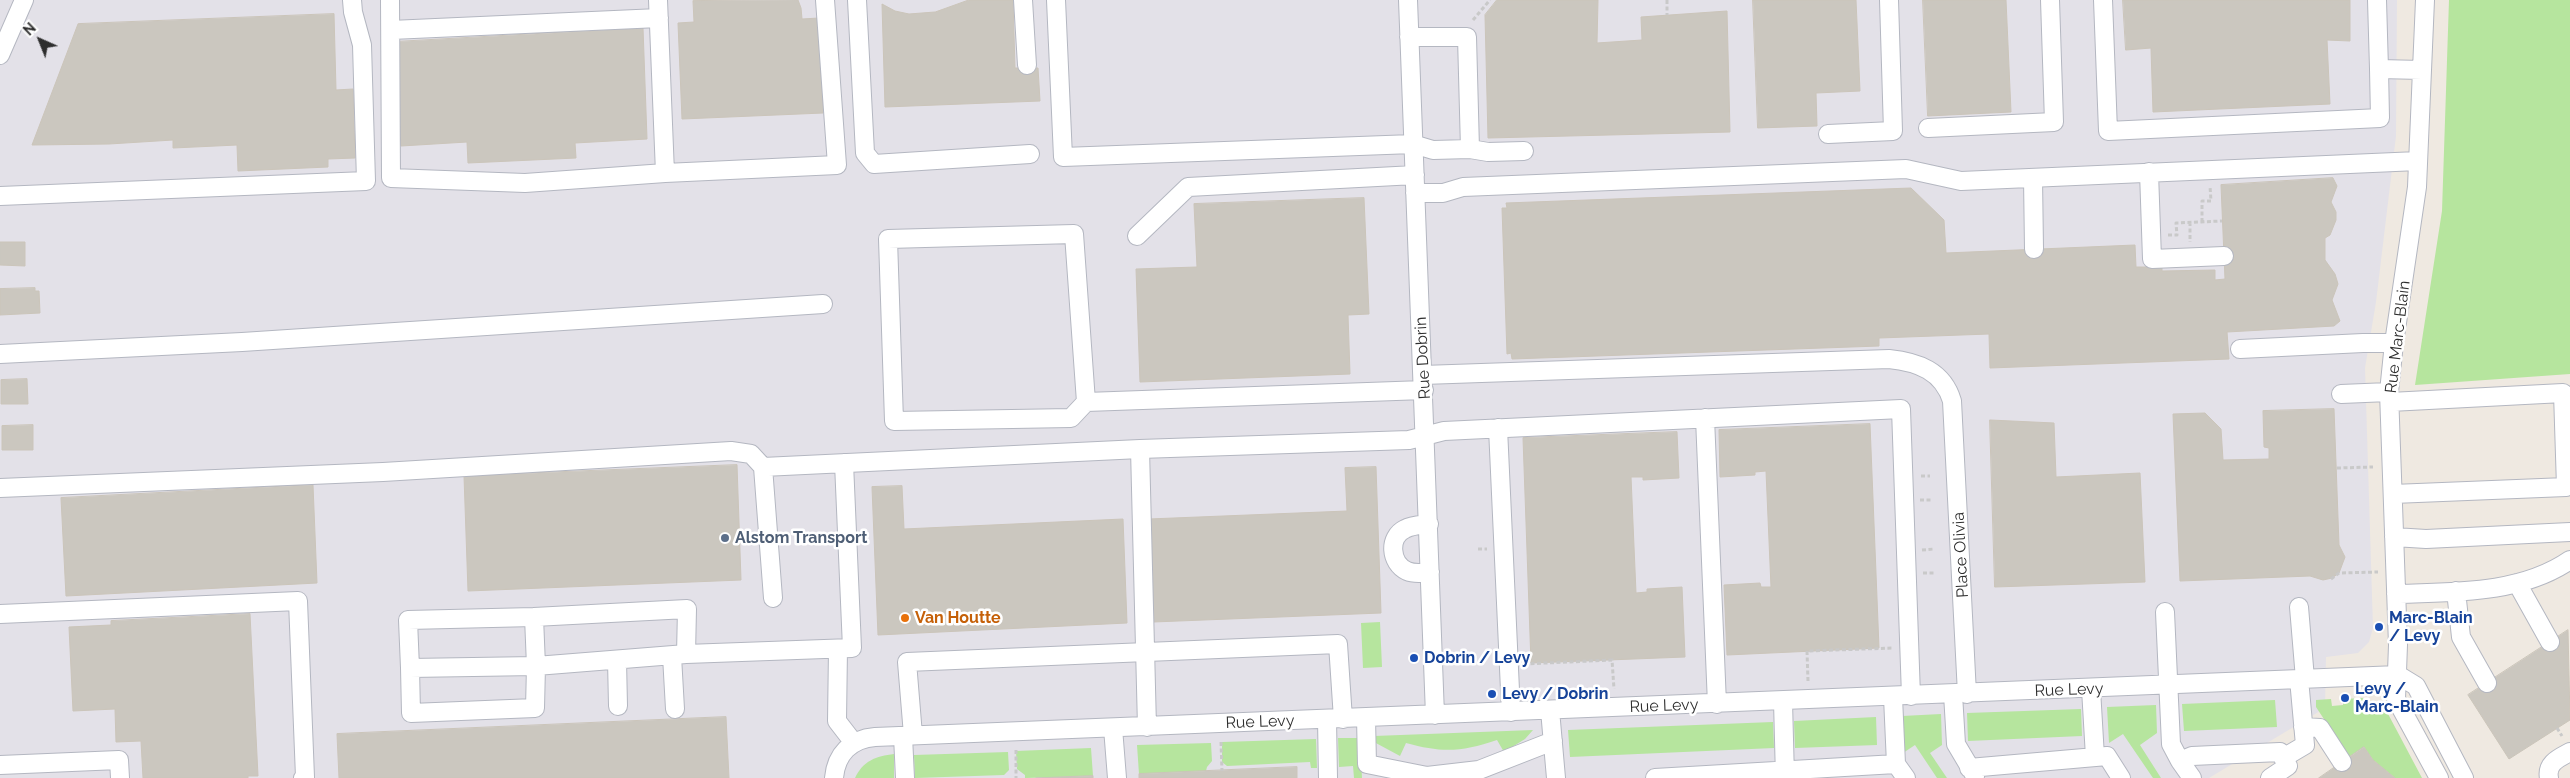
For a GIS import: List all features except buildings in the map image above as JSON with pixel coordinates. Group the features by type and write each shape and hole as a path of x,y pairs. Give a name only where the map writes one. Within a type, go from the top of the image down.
{"street":[{"path":"0,55 24,0"},
{"path":"0,196 366,181 362,44 353,12 352,0"},
{"path":"390,0 392,178 525,183 665,173 837,165 825,0"},
{"path":"658,0 665,173"},
{"path":"857,0 865,153 874,164 1030,154"},
{"path":"1022,0 1027,65"},
{"path":"1056,0 1063,157 1414,144 1433,150 1524,151"},
{"name":"Rue Dobrin","path":"1408,0 1426,435 1435,715"},
{"path":"1828,134 1893,131 1888,0"},
{"path":"1928,128 2054,122 2050,0"},
{"path":"2103,0 2108,131 2380,118 2377,0"},
{"name":"Rue Marc-Blain","path":"2425,0 2418,161 2408,253 2394,343 2390,397 2398,675 2396,698 2439,778"},
{"path":"391,30 659,18"},
{"path":"1409,37 1467,37 1470,149"},
{"path":"2380,69 2422,70"},
{"path":"1415,194 1443,193 1463,187 1906,169 1961,181 2418,161"},
{"path":"2149,172 2152,259 2224,256"},
{"path":"1137,236 1188,187 1415,175"},
{"path":"2033,178 2034,249"},
{"path":"1074,234 1086,402 1071,418 894,421 888,239 1074,234"},
{"path":"0,354 242,342 823,304"},
{"path":"2240,349 2394,343"},
{"name":"Place Olivia","path":"1086,402 1889,359 1919,365 1939,376 1949,390 1954,416 1960,694 1956,744 1973,773"},
{"path":"2341,394 2390,397 2563,393 2566,487 2393,494"},
{"path":"763,467 1140,449 1409,440 1444,431 1901,409 1911,696"},
{"path":"1705,418 1717,704"},
{"path":"1498,428 1511,712"},
{"path":"1140,449 1146,726"},
{"path":"0,488 383,472 731,451 750,454 763,467 773,598"},
{"path":"410,668 536,666 679,655 852,648 844,463"},
{"path":"1429,524 1404,529 1397,535 1393,545 1396,560 1405,570 1413,573 1430,572"},
{"path":"2394,537 2426,539 2570,532"},
{"path":"2396,594 2476,591 2552,573 2570,560"},
{"path":"2517,582 2550,642"},
{"path":"2456,591 2461,637 2487,683"},
{"path":"0,614 298,601 303,778"},
{"path":"2283,758 2305,745 2299,607"},
{"path":"534,617 535,708 411,713 408,620 534,617 686,609 679,655 674,710"},
{"path":"2165,612 2171,744 2192,778"},
{"path":"905,778 908,736 907,662 1145,654 1338,644 1335,719 1328,778"},
{"path":"834,778 840,756 854,743 837,721 838,649"},
{"path":"617,660 618,706"},
{"path":"2398,675 2416,686 2464,778"},
{"name":"Rue Levy","path":"854,743 867,738 908,736 2398,675"},
{"path":"2091,688 2095,758"},
{"path":"1655,778 1901,771 1893,697"},
{"path":"1783,701 1785,774"},
{"path":"1550,710 1556,778"},
{"path":"1366,718 1368,771 1428,776 1479,770 1553,741"},
{"path":"2303,727 2320,728 2342,762"},
{"path":"1113,728 1116,778"},
{"path":"2180,761 2192,756 2280,752 2288,766 2270,778"},
{"path":"2548,778 2551,764 2570,752"},
{"path":"1973,773 2107,756 2121,778"},
{"path":"0,765 119,760 120,778"}],"path":[{"path":"1470,24 1490,0"},
{"path":"1666,0 1667,15"},
{"path":"2202,222 2202,201 2211,201 2210,180"},
{"path":"2160,235 2177,235 2176,223 2222,221"},
{"path":"2337,468 2373,467"},
{"path":"2331,579 2338,573 2378,572"},
{"path":"1808,682 1807,651 1899,648"},
{"path":"1520,664 1612,660 1614,689"},
{"path":"1221,742 1222,771"},
{"path":"1016,750 1016,778"}],"shaded area":[{"path":"0,0 2397,0 2396,136 2376,302 2365,368 2373,628 2369,642 2358,653 2326,657 2325,708 2209,778 0,778"}],"green space":[{"path":"2449,0 2570,0 2570,374 2415,385 2442,211"},
{"path":"1380,622 1382,667 1363,668 1361,623"},
{"path":"2362,698 2380,704 2387,712 2422,778 2395,778 2373,760 2364,747 2349,757 2316,707 2316,700 2331,699 2332,706 2343,705 2343,699"},
{"path":"2275,700 2277,727 2184,731 2182,704"},
{"path":"2156,705 2157,733 2140,745 2161,778 2153,778 2123,734 2109,743 2107,707"},
{"path":"2081,709 2082,736 1968,741 1967,713"},
{"path":"1941,714 1942,745 1930,753 1947,778 1937,778 1915,745 1903,753 1902,716"},
{"path":"1876,717 1877,745 1795,748 1794,721"},
{"path":"1773,722 1774,748 1570,757 1568,730"},
{"path":"1533,730 1525,739 1504,752 1497,740 1473,747 1452,750 1441,750 1406,743 1400,756 1374,742 1374,736"},
{"path":"1338,738 1360,738 1362,778 1354,778 1353,766 1339,767"},
{"path":"1316,739 1317,768 1311,768 1310,762 1227,766 1222,762 1222,742"},
{"path":"1211,743 1212,761 1206,771 1139,774 1137,745"},
{"path":"1091,748 1093,776 1025,778 1025,775 1017,769 1016,751"},
{"path":"1008,752 1009,770 1004,775 915,778 914,755"},
{"path":"894,754 894,778 855,778 866,763 881,756"}],"place":[{"name":"Alstom Transport","path":"725,538"},
{"name":"Van Houtte","path":"905,618"},
{"name":"Marc-Blain / Levy","path":"2379,627"},
{"name":"Dobrin / Levy","path":"1414,658"},
{"name":"Levy / Dobrin","path":"1492,694"},
{"name":"Levy / Marc-Blain","path":"2345,698"}]}
